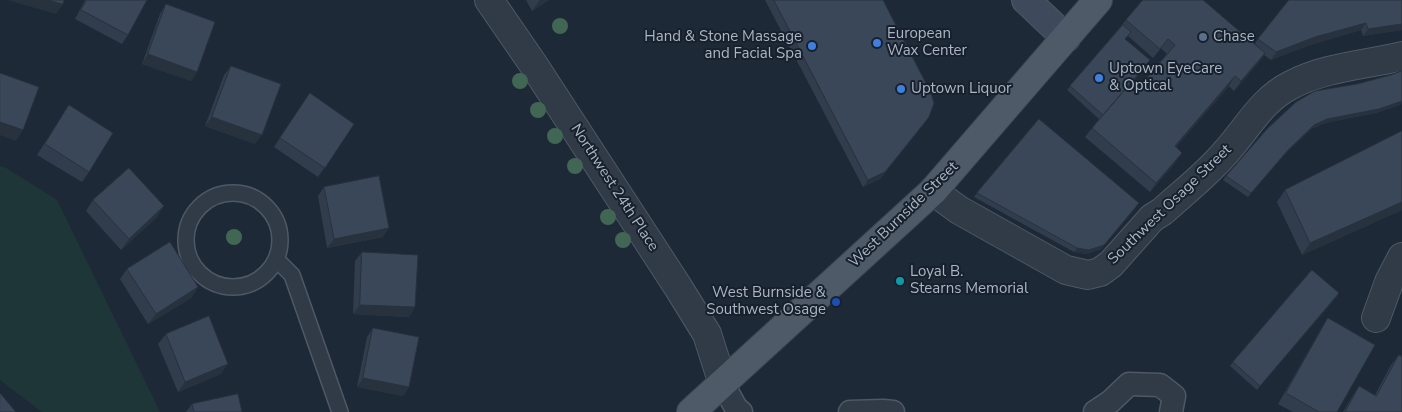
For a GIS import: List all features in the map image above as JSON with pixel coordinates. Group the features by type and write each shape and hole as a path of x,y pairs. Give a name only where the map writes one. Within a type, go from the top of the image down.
{"main road":[{"path":"1026,0 1066,38"},
{"name":"West Burnside Street","path":"692,412 933,191 1098,0"}],"street":[{"name":"Northwest 24th Place","path":"489,0 533,64 707,334 723,384"},
{"name":"Southwest Osage Street","path":"933,191 959,210 1066,270 1088,275 1100,272 1111,264 1152,218 1164,210 1225,153 1259,110 1273,96 1305,78 1402,56"},
{"path":"1376,318 1388,282 1402,257"},
{"path":"723,384 736,408 741,412"},
{"path":"1094,412 1110,402 1129,384 1160,384 1174,396 1171,412"},
{"path":"850,412 893,412"}],"lane":[{"path":"229,193 248,195 264,204 275,218 280,236 280,245 276,259 270,270 255,282 237,287 219,285 207,279 191,262 186,244 188,226 197,210 212,198 229,193"},
{"path":"276,259 292,275 340,412"}],"green space":[{"path":"0,166 57,200 160,412 42,412 0,380"}],"building":[{"path":"47,0 64,0 63,4"},
{"path":"87,0 147,0 128,35 81,10"},
{"path":"774,0 883,0 930,91 934,103 929,117 885,172 868,180"},
{"path":"1143,0 1203,0 1265,53 1241,81 1235,76 1175,146 1182,153 1156,183 1092,128 1128,86 1135,92 1175,45 1168,39 1160,49 1126,20"},
{"path":"1289,0 1402,0 1402,24 1368,29 1366,23 1315,37 1276,52 1258,39"},
{"path":"166,4 215,22 197,72 148,54"},
{"path":"1123,25 1131,32 1125,39 1150,60 1103,115 1070,86"},
{"path":"231,66 281,84 262,135 212,117"},
{"path":"1402,71 1402,101 1379,109 1327,119 1314,125 1288,150 1251,193 1226,176 1267,129 1296,102 1315,91 1357,84"},
{"path":"0,73 39,87 23,130 0,122"},
{"path":"310,93 354,124 325,168 280,138"},
{"path":"69,105 113,133 89,172 45,144"},
{"path":"1039,119 1139,203 1104,245 1089,250 1077,248 977,193"},
{"path":"1402,131 1402,202 1310,243 1285,190"},
{"path":"129,168 164,206 129,239 93,200"},
{"path":"379,176 389,228 334,239 324,187"},
{"path":"170,242 198,287 156,314 127,269"},
{"path":"362,252 418,255 415,307 360,305"},
{"path":"1312,270 1339,293 1260,386 1233,362"},
{"path":"209,316 228,364 185,382 166,334"},
{"path":"1328,318 1375,345 1337,412 1319,412 1286,393"},
{"path":"373,328 419,337 409,387 363,378"},
{"path":"1399,355 1402,357 1402,412 1345,412 1359,386 1376,396"},
{"path":"0,393 16,412 0,412"},
{"path":"238,394 242,412 194,412 192,404"}],"place":[{"name":"Chase","path":"1203,37"},
{"name":"European Wax Center","path":"877,43"},
{"name":"Hand & Stone Massage and Facial Spa","path":"812,46"},
{"name":"Uptown EyeCare & Optical","path":"1099,78"},
{"name":"Uptown Liquor","path":"901,89"},
{"name":"Loyal B. Stearns Memorial","path":"900,281"},
{"name":"West Burnside & Southwest Osage","path":"836,302"}]}
